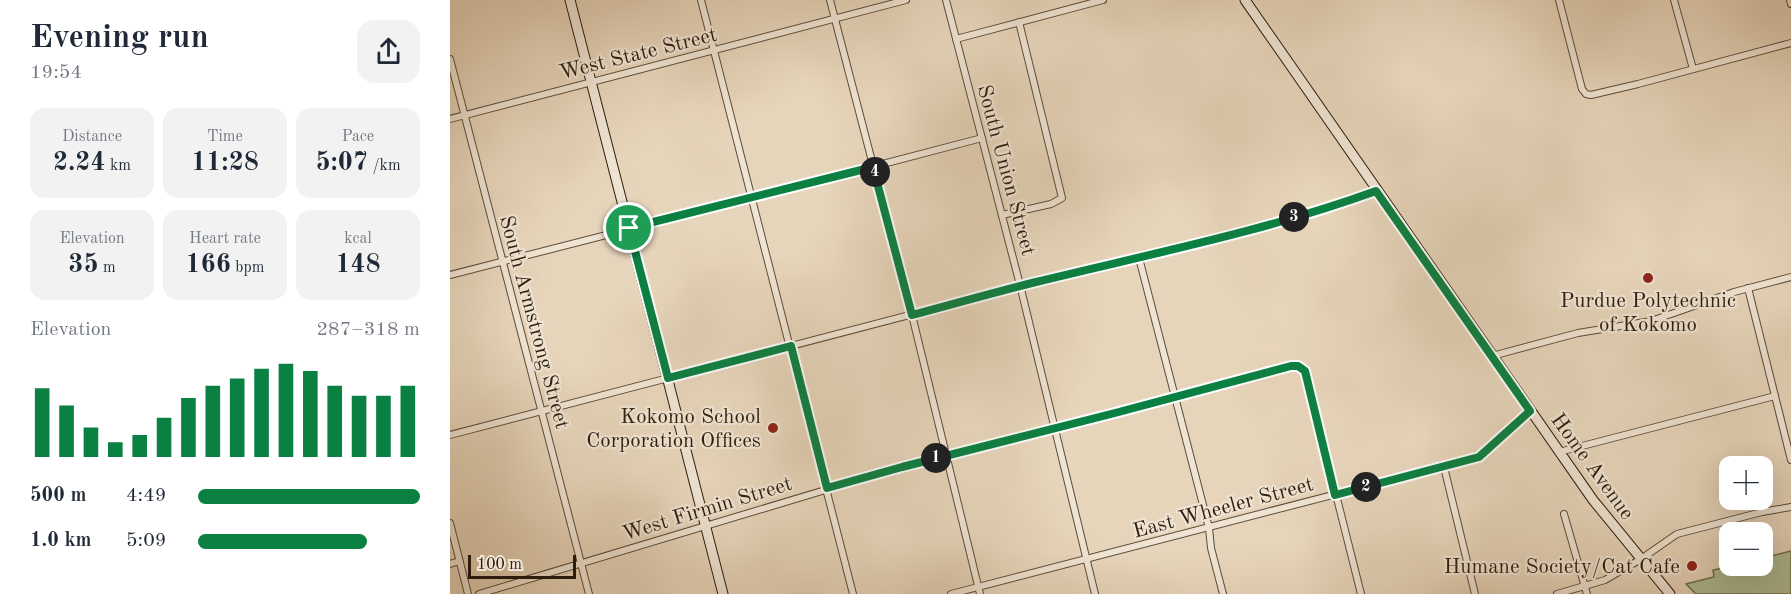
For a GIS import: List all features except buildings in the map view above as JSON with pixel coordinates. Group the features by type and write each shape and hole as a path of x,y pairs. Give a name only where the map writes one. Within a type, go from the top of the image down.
{"main road":[{"path":"570,0 723,594"},
{"name":"Home Avenue","path":"1245,0 1593,500 1670,594"}],"street":[{"path":"701,0 853,594"},
{"path":"830,0 912,315 979,590"},
{"name":"West State Street","path":"450,119 906,0"},
{"name":"South Union Street","path":"946,0 1020,286 1095,594"},
{"path":"956,39 1103,0"},
{"path":"1559,0 1579,79 1586,94 1597,95 1791,43"},
{"path":"1674,0 1693,69"},
{"path":"1002,215 1051,204 1062,198 1019,22"},
{"name":"South Armstrong Street","path":"450,59 589,594"},
{"path":"450,274 982,138"},
{"path":"450,435 1020,286 1221,238 1341,204 1376,191"},
{"path":"1139,258 1209,528 1211,548 1223,594"},
{"path":"1492,356 1578,333 1651,321 1748,288 1791,277"},
{"path":"1748,288 1791,460"},
{"name":"West Firmin Street","path":"479,594 827,488 1291,366 1302,368 1305,371 1335,495"},
{"path":"1559,452 1775,396"},
{"name":"East Wheeler Street","path":"951,594 979,590 1479,457 1530,411"},
{"path":"1444,467 1475,594"},
{"path":"1335,495 1361,594"},
{"path":"1557,594 1605,580 1677,534 1762,512 1791,507"},
{"path":"1564,514 1587,594"},
{"path":"450,523 468,594"},
{"path":"450,564 460,561"}],"green space":[{"path":"1791,551 1791,594 1696,594 1686,584 1714,577 1713,570 1719,569 1719,576 1773,576 1773,556"}],"place":[{"name":"Purdue Polytechnic of Kokomo","path":"1648,278"},
{"name":"Kokomo School Corporation Offices","path":"773,428"},
{"name":"Humane Society/Cat Cafe","path":"1692,566"}],"route":[{"path":"873,167 912,315 1036,282 1210,241 1341,204 1376,191 1530,411 1479,457 1335,495 1305,371 1298,366 1291,366 827,488 791,346 668,378 629,228 873,167"}]}
